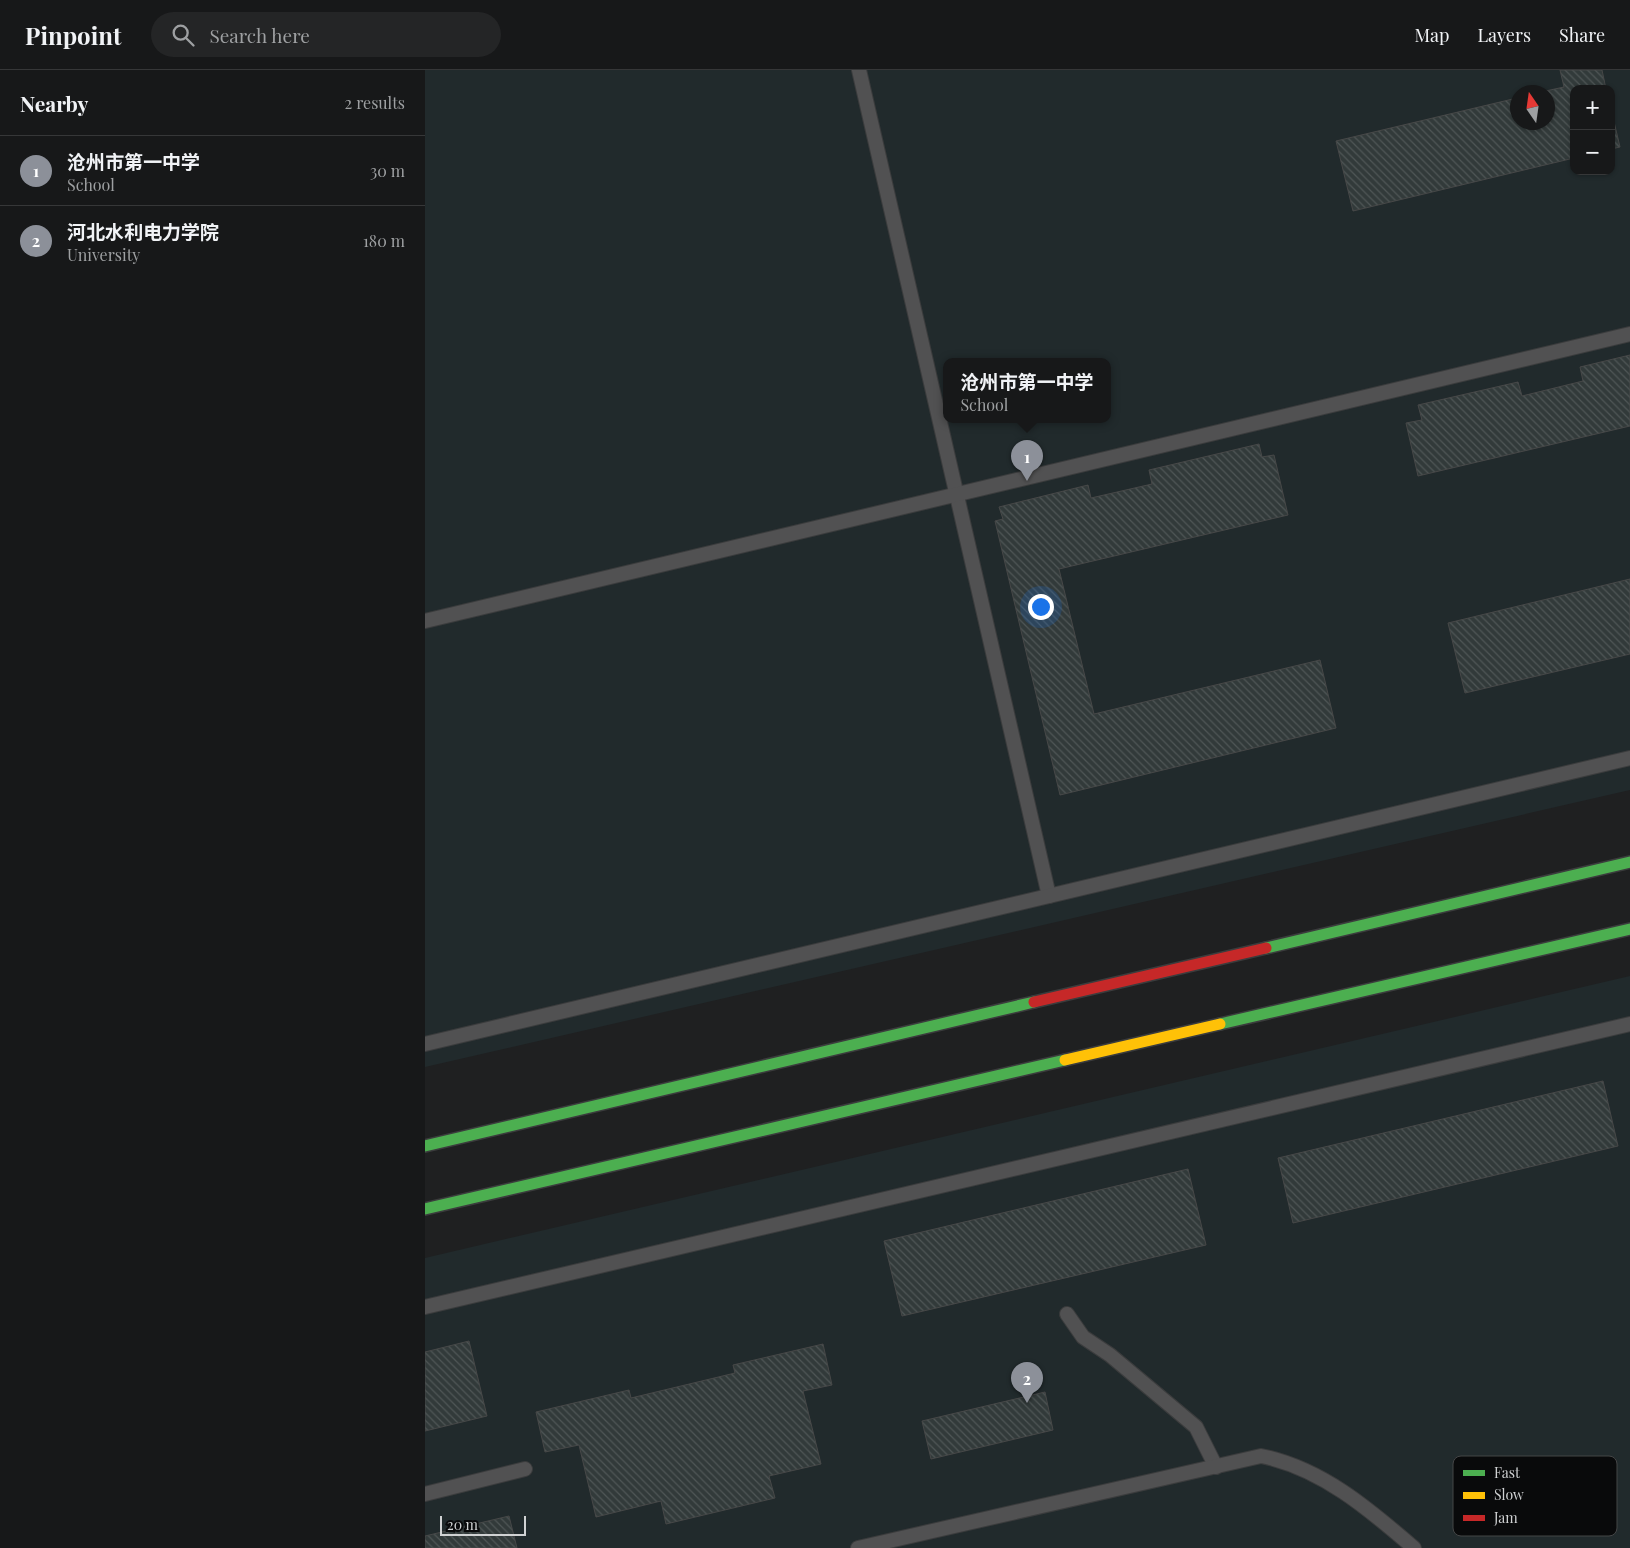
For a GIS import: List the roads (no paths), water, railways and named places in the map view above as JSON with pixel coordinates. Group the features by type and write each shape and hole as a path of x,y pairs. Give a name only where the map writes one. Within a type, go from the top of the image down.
{"street":[{"path":"425,1146 1630,862"},
{"path":"425,1209 1630,929"}],"lane":[{"path":"859,70 1049,896"},
{"path":"425,621 1630,334"},
{"path":"425,1044 1630,758"},
{"path":"425,1307 1630,1024"},
{"path":"1067,1314 1083,1337 1110,1355 1196,1428 1216,1466"},
{"path":"858,1548 1261,1456 1284,1461 1331,1484 1382,1520 1414,1548"},
{"path":"425,1494 525,1469"}],"place":[{"name":"沧州市第一中学","path":"1027,481"},
{"name":"河北水利电力学院","path":"1027,1403"}]}
